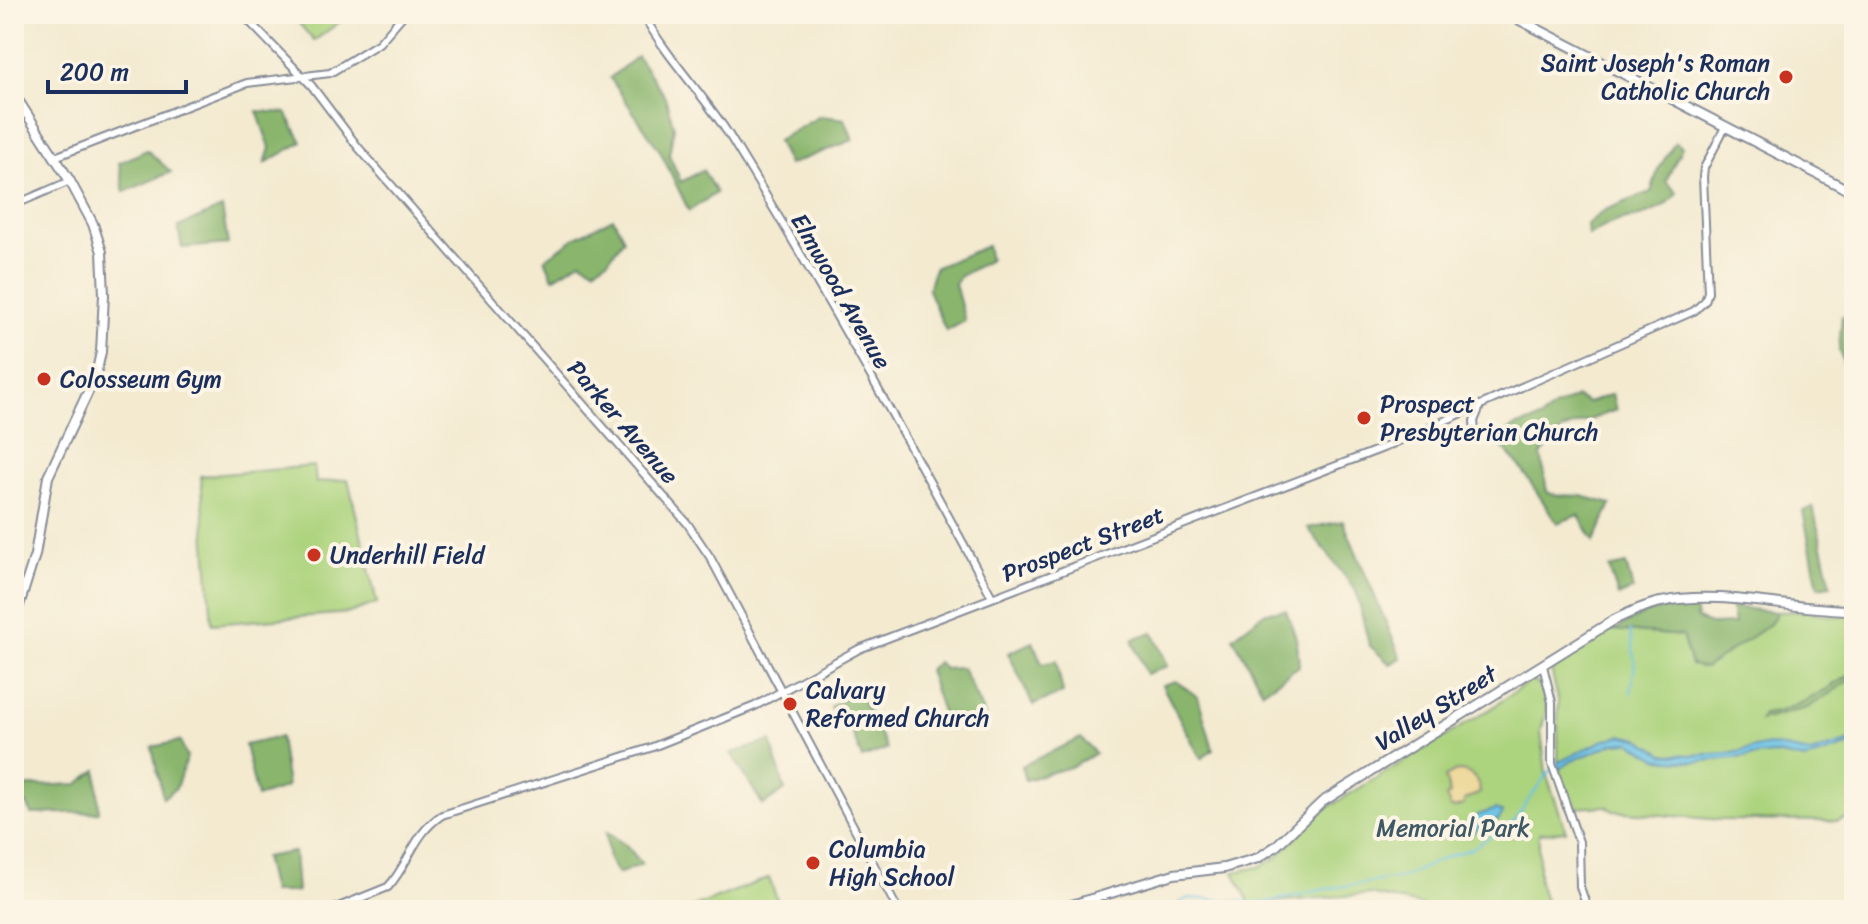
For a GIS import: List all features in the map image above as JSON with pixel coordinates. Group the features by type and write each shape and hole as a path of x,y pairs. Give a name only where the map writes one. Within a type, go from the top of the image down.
{"main road":[{"path":"1508,14 1854,193"},
{"path":"14,94 88,214 102,252 104,295 101,352 93,383 48,477 35,555 14,621"},
{"name":"Valley Street","path":"1055,910 1174,874 1224,868 1258,858 1276,846 1322,802 1614,620 1659,602 1708,597 1854,610"}],"street":[{"name":"Parker Avenue","path":"242,14 303,77 393,188 687,523 710,557 898,910"},
{"path":"55,157 247,83 330,73 371,48 388,34 404,14"},
{"name":"Elmwood Avenue","path":"643,14 665,50 706,99 731,138 873,381 992,597"},
{"name":"Prospect Street","path":"331,910 388,887 422,831 442,815 650,748 755,706 859,649 1383,448 1700,308 1708,292 1704,168 1725,127"},
{"path":"14,205 70,181"},
{"path":"1475,432 1474,421 1482,405"},
{"path":"1543,666 1552,702 1552,764 1579,842 1580,887 1588,910"}],"green space":[{"path":"291,14 350,14 314,41"},
{"path":"637,56 665,97 674,127 669,155 681,182 703,170 716,193 689,211 660,151 610,78"},
{"path":"257,111 286,113 302,142 265,163 270,148"},
{"path":"820,116 845,119 853,140 788,165 777,141"},
{"path":"1675,142 1682,147 1666,181 1677,193 1671,200 1650,213 1614,222 1588,236 1587,224 1605,210 1651,192 1658,170"},
{"path":"147,150 171,172 124,192 119,163"},
{"path":"222,208 228,244 182,248 178,227"},
{"path":"613,218 624,239 608,260 594,269 581,261 553,278 545,259 576,237"},
{"path":"987,246 990,260 960,276 955,284 965,321 946,331 928,290 934,268"},
{"path":"1842,316 1854,323 1854,347 1851,351 1854,395 1839,349"},
{"path":"1612,394 1616,410 1562,430 1541,454 1547,492 1611,504 1594,542 1579,515 1557,523 1519,465 1494,439 1515,427 1540,419 1555,407 1577,397 1588,403"},
{"path":"314,466 316,483 348,479 377,603 349,613 212,624 201,476"},
{"path":"1813,507 1831,585 1818,587 1803,511"},
{"path":"1343,521 1401,658 1390,664 1369,645 1356,591 1308,528"},
{"path":"1626,564 1633,590 1618,596 1609,568"},
{"path":"1670,607 1695,607 1697,619 1713,625 1734,624 1731,607 1777,612 1770,624 1705,668 1691,665 1682,636 1613,630 1645,613"},
{"path":"1286,610 1297,641 1299,666 1263,691 1233,637 1266,612"},
{"path":"1808,611 1831,616 1854,616 1854,817 1838,821 1724,820 1613,811 1607,806 1573,808 1558,767 1558,700 1551,669 1613,630 1682,636 1691,665 1770,624 1777,612"},
{"path":"1153,632 1168,666 1146,674 1132,639"},
{"path":"1033,642 1042,664 1056,661 1063,693 1033,705 1008,653"},
{"path":"938,662 944,669 962,668 985,716 948,730 928,670"},
{"path":"1850,675 1849,681 1807,708 1760,720 1763,714 1806,701"},
{"path":"1176,681 1198,697 1213,749 1201,759 1162,685"},
{"name":"Memorial Park","path":"1529,681 1537,683 1543,690 1547,707 1541,731 1546,773 1566,831 1539,833 1539,882 1548,910 1443,910 1369,894 1250,904 1234,872 1259,867 1276,858 1325,809 1492,708"},
{"path":"853,693 863,701 887,749 862,758 847,719 835,720 831,707"},
{"path":"280,737 287,787 257,797 245,745"},
{"path":"1081,738 1095,753 1074,766 1025,780 1021,766"},
{"path":"180,741 187,757 176,788 163,798 152,747"},
{"path":"771,741 785,790 763,805 731,753"},
{"path":"97,770 99,812 32,814 27,804 14,807 14,787 78,784"},
{"path":"606,832 627,846 642,864 618,874 609,860"},
{"path":"294,852 297,892 272,892 264,857"},
{"path":"768,878 781,910 686,910"}],"sand":[{"path":"1456,771 1473,777 1480,793 1454,808 1450,807 1446,797 1450,794 1445,777"}],"water":[{"path":"1621,735 1640,739 1664,754 1732,753 1769,745 1810,753 1854,740 1854,744 1804,760 1775,754 1693,762 1659,759 1629,742 1615,743 1560,769 1557,763"},
{"path":"1496,809 1503,813 1498,820 1484,823 1470,836 1462,834 1462,827 1478,815"}],"waterway":[{"path":"1630,631 1635,662 1631,693"},
{"path":"1168,910 1188,898 1263,903 1404,877 1448,856 1471,849 1512,823 1558,764"}],"place":[{"name":"Saint Joseph's Roman Catholic Church","path":"1786,77"},
{"name":"Colosseum Gym","path":"44,379"},
{"name":"Prospect Presbyterian Church","path":"1364,418"},
{"name":"Underhill Field","path":"314,555"},
{"name":"Calvary Reformed Church","path":"790,704"},
{"name":"Columbia High School","path":"813,863"}]}
